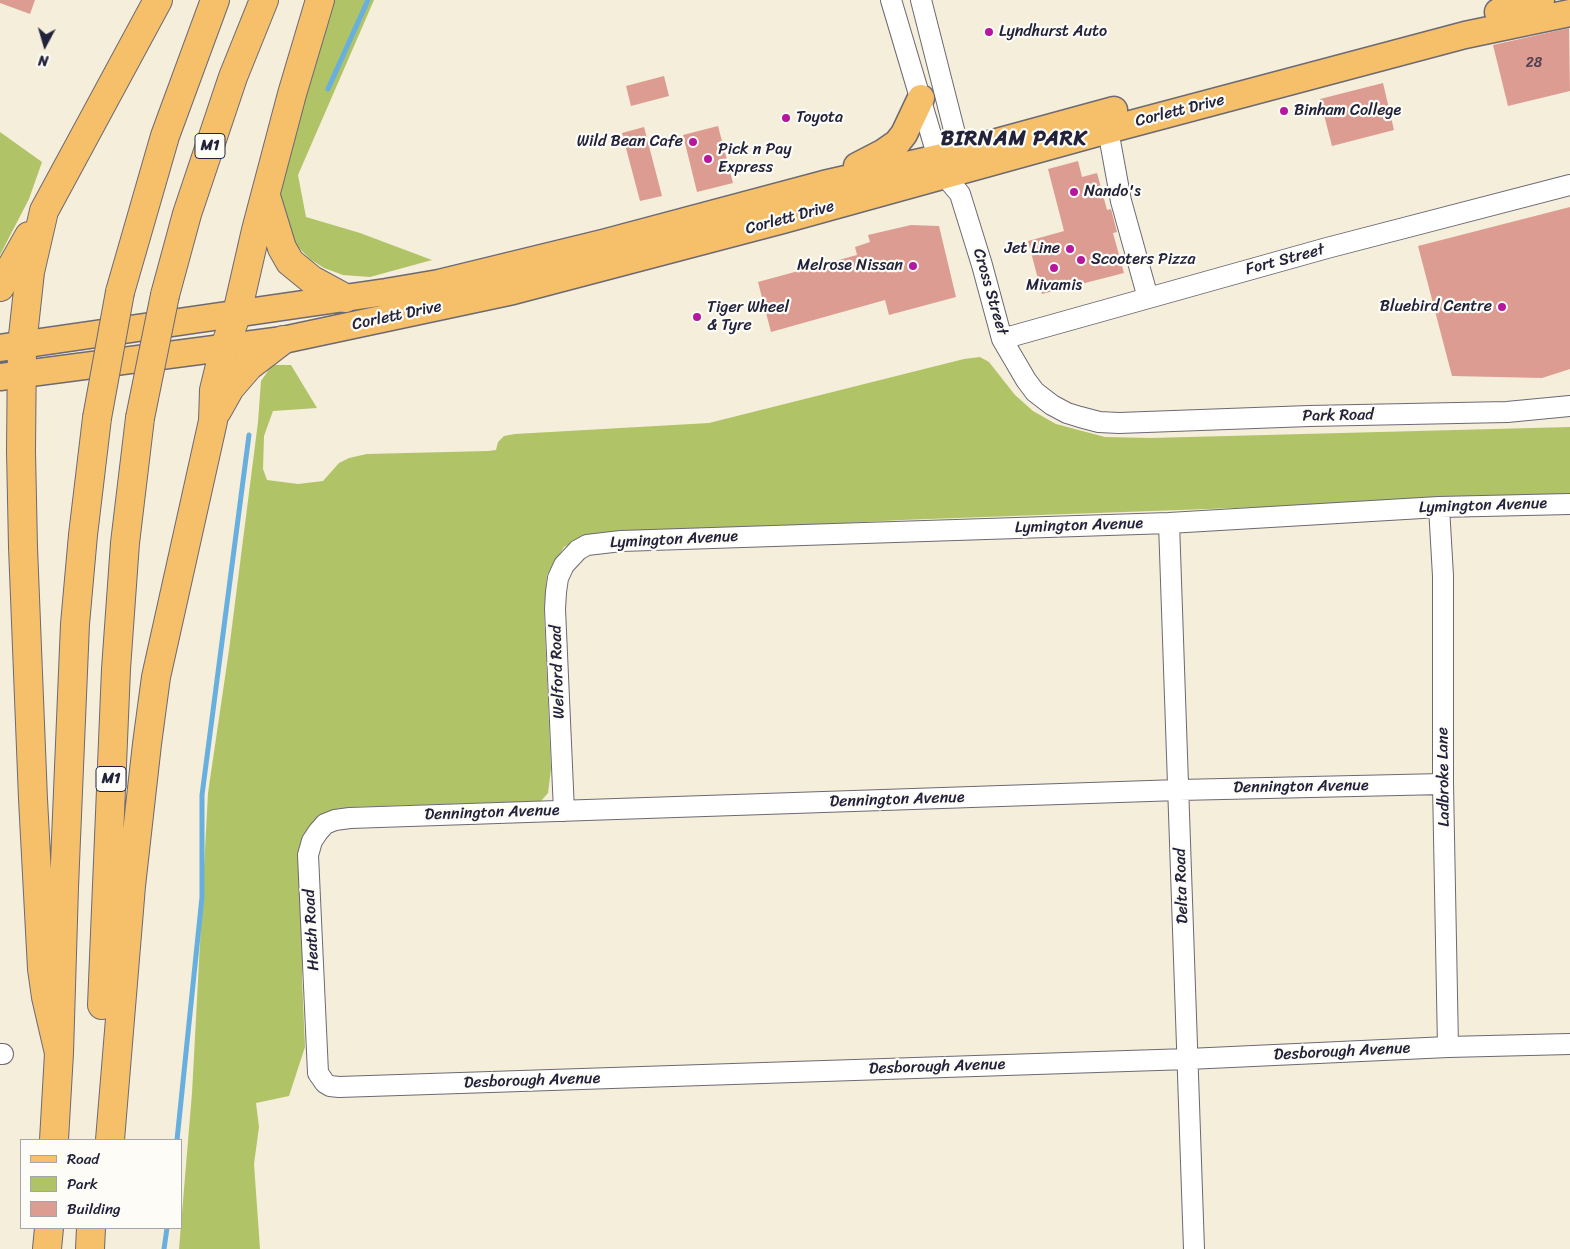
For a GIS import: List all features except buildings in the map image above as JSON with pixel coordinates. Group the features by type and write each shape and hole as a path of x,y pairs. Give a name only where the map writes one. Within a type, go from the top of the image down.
{"highway":[{"path":"0,287 44,211 158,0"},
{"path":"54,1139 75,624 97,418 120,292 165,136 215,0"},
{"name":"M1","path":"96,1139 116,669 125,543 140,418 165,295 187,214 233,77 264,0"},
{"path":"110,1139 127,929 146,744 156,677 213,421 214,390 224,349 237,313 292,94 320,0"},
{"path":"266,196 277,236 290,262 312,280 345,298"},
{"path":"44,211 11,346 11,376 21,451 29,713 42,969 46,997 59,1052"},
{"path":"213,421 230,388 248,366 283,340"},
{"path":"0,424 21,451"},
{"path":"47,1249 49,1229"},
{"path":"90,1249 91,1229"}],"main road":[{"name":"Corlett Drive","path":"11,346 439,283 489,272 824,184 953,169 1106,112 1308,65 1541,0"},
{"name":"Corlett Drive","path":"11,376 283,340 513,291 953,169 1465,36 1570,13"},
{"path":"824,184 897,144 904,134 921,98"}],"street":[{"name":"Cross Street","path":"891,0 921,98 953,169"},
{"name":"Cross Street","path":"921,0 953,169 1002,339 1017,366 1036,392 1052,405 1067,413 1099,422 1169,421"},
{"path":"1108,130 1121,201 1148,298"},
{"name":"Fort Street","path":"1002,339 1326,248 1570,185"},
{"name":"Park Road","path":"1169,421 1507,412 1570,406"},
{"name":"Park Road","path":"1507,412 1545,416 1570,415"},
{"name":"Lymington Avenue","path":"587,546 621,541 684,538 1169,523 1439,507 1570,504"},
{"name":"Ladbroke Lane","path":"1439,507 1443,576 1443,784 1448,1047"},
{"name":"Delta Road","path":"1169,523 1194,1249"},
{"name":"Welford Road","path":"564,811 555,608 556,592 558,578 564,565 578,550 587,546"},
{"name":"Dennington Avenue","path":"350,818 1179,790 1443,784"},
{"name":"Heath Road","path":"318,1066 308,855 312,841 325,824 350,818"},
{"name":"Desborough Avenue","path":"318,1066 318,1073 325,1083 330,1086 339,1087 1188,1059 1448,1047 1570,1044"}],"green space":[{"path":"333,0 374,0 298,175 306,217 360,233 432,260 370,277 343,275 324,268 310,259 296,245 283,225 278,206 291,141 312,60"},
{"path":"0,132 42,162 29,199 0,255"},
{"path":"980,357 989,362 1015,395 1033,411 1056,424 1105,437 1151,438 1570,427 1570,496 901,520 588,535 564,547 547,575 544,611 551,769 548,793 541,801 354,807 322,820 307,841 298,865 304,933 302,978 305,1047 289,1096 256,1103 259,1127 254,1164 260,1249 179,1249 192,1093 208,793 229,650 258,422 261,381 272,365 291,365 317,408 273,411 264,436 263,469 267,480 298,484 323,481 339,463 349,458 367,454 488,451 496,450 498,442 504,436 515,434 709,423 964,359"}],"waterway":[{"path":"328,89 368,0"},
{"path":"177,1139 202,897 202,795 249,435"},
{"path":"164,1249 167,1229"}],"place":[{"name":"Lyndhurst Auto","path":"989,32"},
{"name":"Binham College","path":"1284,111"},
{"name":"Toyota","path":"786,118"},
{"name":"Wild Bean Cafe","path":"693,142"},
{"name":"Pick n Pay Express","path":"708,159"},
{"name":"Nando's","path":"1074,192"},
{"name":"Jet Line","path":"1070,249"},
{"name":"Scooters Pizza","path":"1081,260"},
{"name":"Melrose Nissan","path":"913,266"},
{"name":"Mivamis","path":"1054,268"},
{"name":"Bluebird Centre","path":"1502,307"},
{"name":"Tiger Wheel & Tyre","path":"697,317"}],"district":[{"name":"BIRNAM PARK","path":"1014,140"}]}
